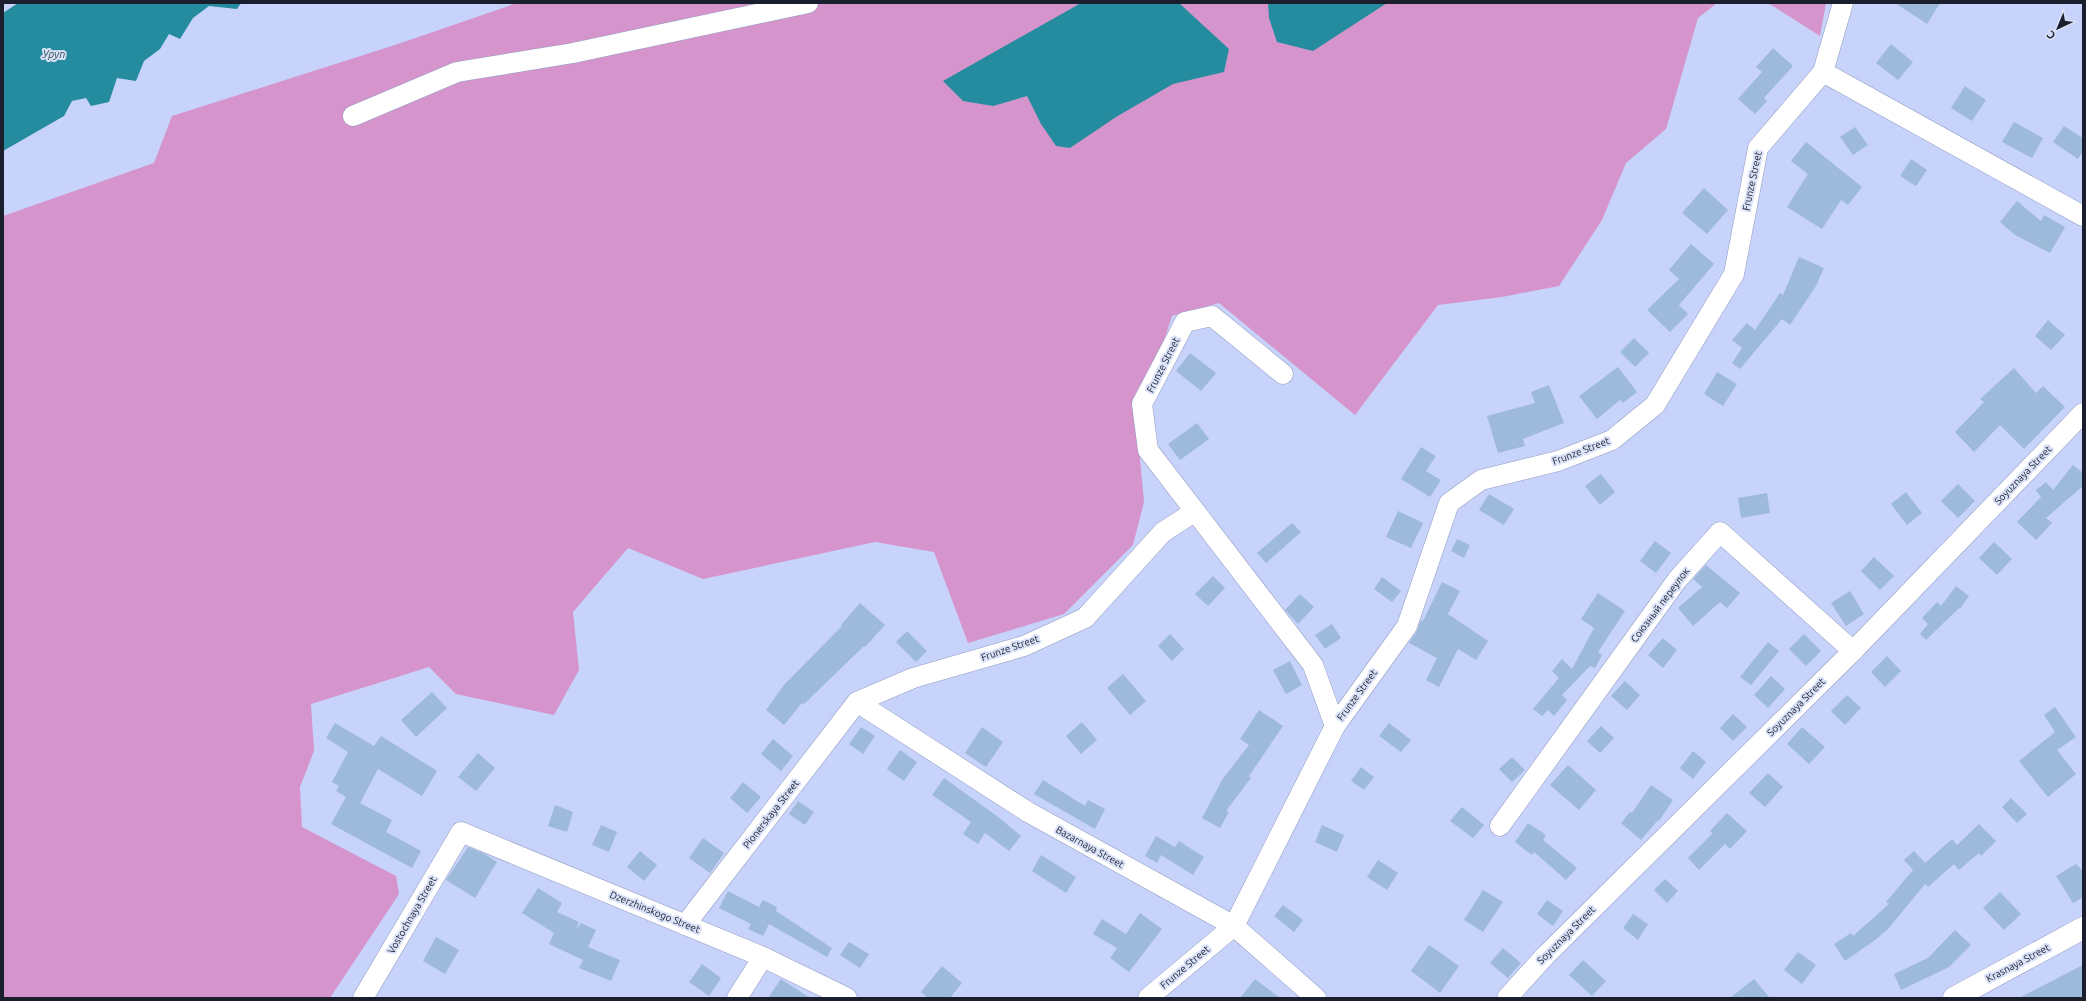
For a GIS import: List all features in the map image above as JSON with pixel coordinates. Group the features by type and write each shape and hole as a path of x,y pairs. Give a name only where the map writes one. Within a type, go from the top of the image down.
{"street":[{"path":"353,116 457,72 573,53 808,3"},
{"name":"Frunze Street","path":"1148,998 1234,926 1336,726 1407,626 1449,502 1480,480 1558,461 1612,440 1655,405 1734,274 1758,148 1823,72 1843,3"},
{"path":"1823,72 2083,216"},
{"name":"Frunze Street","path":"1283,374 1212,316 1185,322 1142,404 1148,450 1194,512 1313,665 1336,726"},
{"name":"Soyuznaya Street","path":"1507,998 1545,956 1853,651 2083,413"},
{"name":"Frunze Street","path":"857,702 913,678 1024,646 1084,618 1163,532 1194,512"},
{"name":"Союзный переулок","path":"1500,826 1677,580 1720,532 1853,651"},
{"name":"Pionerskaya Street","path":"685,925 857,702"},
{"name":"Bazarnaya Street","path":"857,702 1028,812 1234,926 1316,998"},
{"name":"Dzerzhinskogo Street","path":"461,832 763,957 847,998"},
{"name":"Vostochnaya Street","path":"364,998 461,832"},
{"name":"Krasnaya Street","path":"1954,998 2083,928"},
{"path":"737,998 763,957"}],"shaded area":[{"path":"517,3 1717,3 1698,18 1666,129 1626,163 1602,220 1559,286 1502,297 1438,305 1355,415 1219,303 1172,316 1137,426 1144,502 1133,545 1064,614 968,643 934,552 875,542 703,579 628,548 573,612 579,670 554,715 456,694 429,667 311,704 314,751 300,787 302,827 396,876 399,894 330,998 3,998 3,216 154,163 172,116 398,44"},
{"path":"1768,3 1826,3 1820,36"}],"water":[{"name":"Уруп","path":"18,3 241,3 237,9 209,6 193,18 180,39 169,34 160,49 144,61 136,81 117,78 109,102 91,106 86,98 72,101 64,116 3,151 3,13"},
{"path":"1081,3 1179,3 1229,49 1224,72 1173,84 1116,117 1070,148 1056,146 1041,124 1027,96 993,106 963,101 943,81"},
{"path":"1268,3 1387,3 1313,51 1277,42 1269,18"}],"building":[{"path":"1895,3 1940,3 1927,24"},
{"path":"1891,44 1913,62 1898,80 1876,63"},
{"path":"1773,48 1793,66 1764,98 1767,101 1755,114 1738,99 1762,72 1756,67"},
{"path":"1965,86 1986,100 1972,121 1951,108"},
{"path":"2014,122 2043,138 2032,158 2002,142"},
{"path":"2064,126 2083,138 2083,151 2078,159 2053,142"},
{"path":"1855,127 1868,145 1853,155 1840,137"},
{"path":"1806,142 1862,187 1848,205 1841,200 1822,229 1787,207 1808,174 1791,161"},
{"path":"1911,159 1927,170 1916,186 1900,176"},
{"path":"1704,188 1728,210 1707,234 1682,213"},
{"path":"2017,201 2041,221 2044,215 2065,227 2050,253 2015,235 2000,222"},
{"path":"1691,244 1714,264 1679,305 1688,314 1670,332 1647,310 1679,279 1669,270"},
{"path":"1799,257 1824,268 1816,286 1790,325 1782,319 1740,369 1732,363 1742,348 1732,340 1747,323 1755,330 1780,293 1783,295"},
{"path":"2048,320 2065,335 2051,350 2035,336"},
{"path":"1634,338 1649,353 1635,367 1620,352"},
{"path":"1190,353 1216,373 1201,391 1176,371"},
{"path":"1618,367 1637,392 1623,403 1620,400 1597,419 1579,396"},
{"path":"2014,368 2036,393 2043,386 2065,407 2024,449 2000,425 1974,452 1955,432 1984,402 1980,399"},
{"path":"1717,372 1737,384 1723,406 1704,394"},
{"path":"1549,385 1564,423 1523,439 1525,446 1498,453 1487,416 1535,403 1531,392"},
{"path":"1197,423 1209,439 1180,460 1168,444"},
{"path":"1421,447 1436,456 1426,471 1441,480 1430,497 1401,479"},
{"path":"2073,465 2083,473 2083,486 2046,518 2052,523 2036,540 2017,522 2041,497 2036,490 2046,482 2053,490"},
{"path":"1601,474 1615,492 1600,505 1585,486"},
{"path":"1958,484 1975,501 1958,518 1941,501"},
{"path":"1906,492 1922,513 1907,525 1891,504"},
{"path":"1767,493 1770,513 1741,518 1738,498"},
{"path":"1489,494 1514,509 1504,525 1479,510"},
{"path":"1398,511 1423,523 1411,548 1386,537"},
{"path":"1292,523 1301,532 1266,563 1257,553"},
{"path":"1457,539 1470,545 1464,558 1451,551"},
{"path":"1655,541 1671,553 1656,573 1640,561"},
{"path":"1994,542 2012,559 1997,575 1979,558"},
{"path":"1874,557 1894,576 1880,590 1861,571"},
{"path":"1706,565 1740,593 1727,608 1720,602 1693,626 1678,608 1702,587 1693,579"},
{"path":"1213,576 1225,588 1208,606 1195,594"},
{"path":"1382,577 1401,591 1392,602 1374,589"},
{"path":"1442,582 1460,591 1448,614 1488,641 1476,660 1458,649 1439,687 1426,680 1437,658 1409,643 1416,633 1421,620 1423,621"},
{"path":"1956,586 1969,596 1960,609 1959,608 1926,640 1920,634 1928,624 1922,618 1937,602 1941,606"},
{"path":"1850,591 1864,614 1846,626 1831,603"},
{"path":"1598,593 1625,611 1598,652 1602,655 1595,668 1590,666 1562,695 1567,700 1554,716 1548,710 1542,716 1533,709 1559,678 1552,671 1562,659 1572,669 1594,628 1581,619"},
{"path":"1300,594 1314,607 1298,624 1285,610"},
{"path":"860,603 885,625 865,647 864,646 804,704 802,703 784,725 766,710 784,685 842,626 841,625"},
{"path":"1332,624 1341,638 1325,649 1315,635"},
{"path":"907,631 927,651 916,662 896,642"},
{"path":"1170,634 1184,649 1172,661 1158,646"},
{"path":"1804,634 1821,651 1806,666 1789,649"},
{"path":"1663,638 1677,650 1663,668 1648,655"},
{"path":"1768,642 1779,651 1751,685 1740,677"},
{"path":"1887,656 1901,671 1885,687 1871,672"},
{"path":"1290,661 1302,685 1286,694 1273,670"},
{"path":"1123,674 1146,701 1130,715 1107,688"},
{"path":"1771,676 1785,689 1768,708 1754,695"},
{"path":"1625,681 1640,695 1627,710 1611,696"},
{"path":"432,692 447,708 416,737 401,720"},
{"path":"1847,695 1861,708 1845,725 1831,711"},
{"path":"2055,707 2076,737 2057,750 2076,774 2048,797 2019,761 2055,732 2044,715"},
{"path":"1259,710 1283,726 1249,776 1251,778 1226,811 1229,812 1220,828 1202,818 1222,780 1249,745 1240,739"},
{"path":"1733,714 1747,727 1733,741 1720,728"},
{"path":"1082,722 1097,740 1081,754 1066,736"},
{"path":"335,723 374,746 381,736 437,771 422,796 378,769 360,803 392,820 386,832 421,851 412,868 331,824 346,797 336,791 339,786 332,782 348,752 326,738"},
{"path":"1389,723 1411,740 1401,752 1379,736"},
{"path":"1601,726 1614,738 1600,753 1587,741"},
{"path":"861,727 875,736 863,754 849,744"},
{"path":"982,727 1003,742 986,767 965,753"},
{"path":"1802,727 1825,747 1809,764 1787,744"},
{"path":"773,739 793,756 781,771 761,754"},
{"path":"900,750 917,762 904,781 887,769"},
{"path":"1693,751 1706,762 1693,779 1680,768"},
{"path":"478,753 495,768 476,791 458,777"},
{"path":"1512,757 1525,770 1512,782 1499,769"},
{"path":"1568,765 1596,790 1579,810 1550,785"},
{"path":"1361,767 1374,777 1364,790 1351,781"},
{"path":"1768,773 1783,787 1765,807 1749,793"},
{"path":"944,778 997,816 1021,836 1009,851 985,833 978,844 963,834 971,822 932,795"},
{"path":"1043,780 1085,806 1088,800 1105,809 1095,829 1034,794"},
{"path":"743,782 761,797 747,813 730,798"},
{"path":"1651,785 1673,800 1659,821 1658,820 1641,840 1621,823 1630,812 1632,813"},
{"path":"2011,798 2027,814 2017,823 2002,807"},
{"path":"798,801 814,812 805,825 789,814"},
{"path":"555,805 573,812 567,832 548,826"},
{"path":"1462,807 1484,825 1473,838 1450,821"},
{"path":"1727,813 1747,831 1730,849 1725,844 1699,870 1688,858 1713,833 1710,831"},
{"path":"1528,823 1546,835 1543,840 1577,868 1566,880 1534,852 1532,855 1515,842"},
{"path":"1979,824 1996,841 1981,856 1979,853 1959,870 1954,864 1928,887 1925,884 1888,929 1845,961 1834,944 1851,933 1853,936 1889,904 1886,902 1913,870 1904,860 1914,851 1925,863 1952,839 1957,845"},
{"path":"601,825 617,832 609,852 592,845"},
{"path":"1322,825 1344,835 1337,852 1315,842"},
{"path":"1156,836 1175,847 1179,841 1204,857 1193,875 1161,855 1157,863 1145,856"},
{"path":"703,838 724,853 710,873 689,858"},
{"path":"468,847 485,854 497,862 475,898 446,880"},
{"path":"640,851 657,865 644,881 627,867"},
{"path":"1041,855 1076,877 1066,893 1032,871"},
{"path":"1378,860 1398,873 1387,890 1367,877"},
{"path":"2076,864 2083,871 2083,897 2073,903 2056,876"},
{"path":"1665,879 1678,891 1667,903 1654,890"},
{"path":"538,888 562,903 557,912 579,922 576,929 581,923 596,930 588,947 620,960 611,981 579,968 583,960 549,944 554,933 522,913"},
{"path":"1483,890 1503,902 1483,932 1464,920"},
{"path":"728,891 759,907 763,900 777,907 776,911 832,948 827,957 769,924 763,936 748,929 751,924 719,908"},
{"path":"2000,892 2021,914 2004,930 1983,908"},
{"path":"1547,900 1563,911 1553,926 1537,914"},
{"path":"1283,905 1303,920 1294,932 1274,916"},
{"path":"1140,913 1162,929 1129,972 1110,958 1117,948 1093,934 1102,919 1126,934"},
{"path":"1633,914 1648,924 1638,940 1623,928"},
{"path":"1955,930 1971,945 1949,967 1901,990 1894,974 1928,958"},
{"path":"436,937 459,950 445,974 423,961"},
{"path":"849,942 869,954 860,968 840,955"},
{"path":"1429,945 1459,966 1440,993 1411,971"},
{"path":"1503,948 1521,963 1508,978 1490,963"},
{"path":"1798,952 1816,965 1802,984 1784,970"},
{"path":"1583,960 1606,981 1592,996 1569,975"},
{"path":"702,964 721,978 709,996 689,982"},
{"path":"2083,965 2083,998 2019,998"},
{"path":"942,966 962,983 950,998 928,998 921,992"},
{"path":"781,979 810,998 768,998"},
{"path":"1255,979 1280,998 1240,998"},
{"path":"1754,979 1770,998 1730,998"}]}
